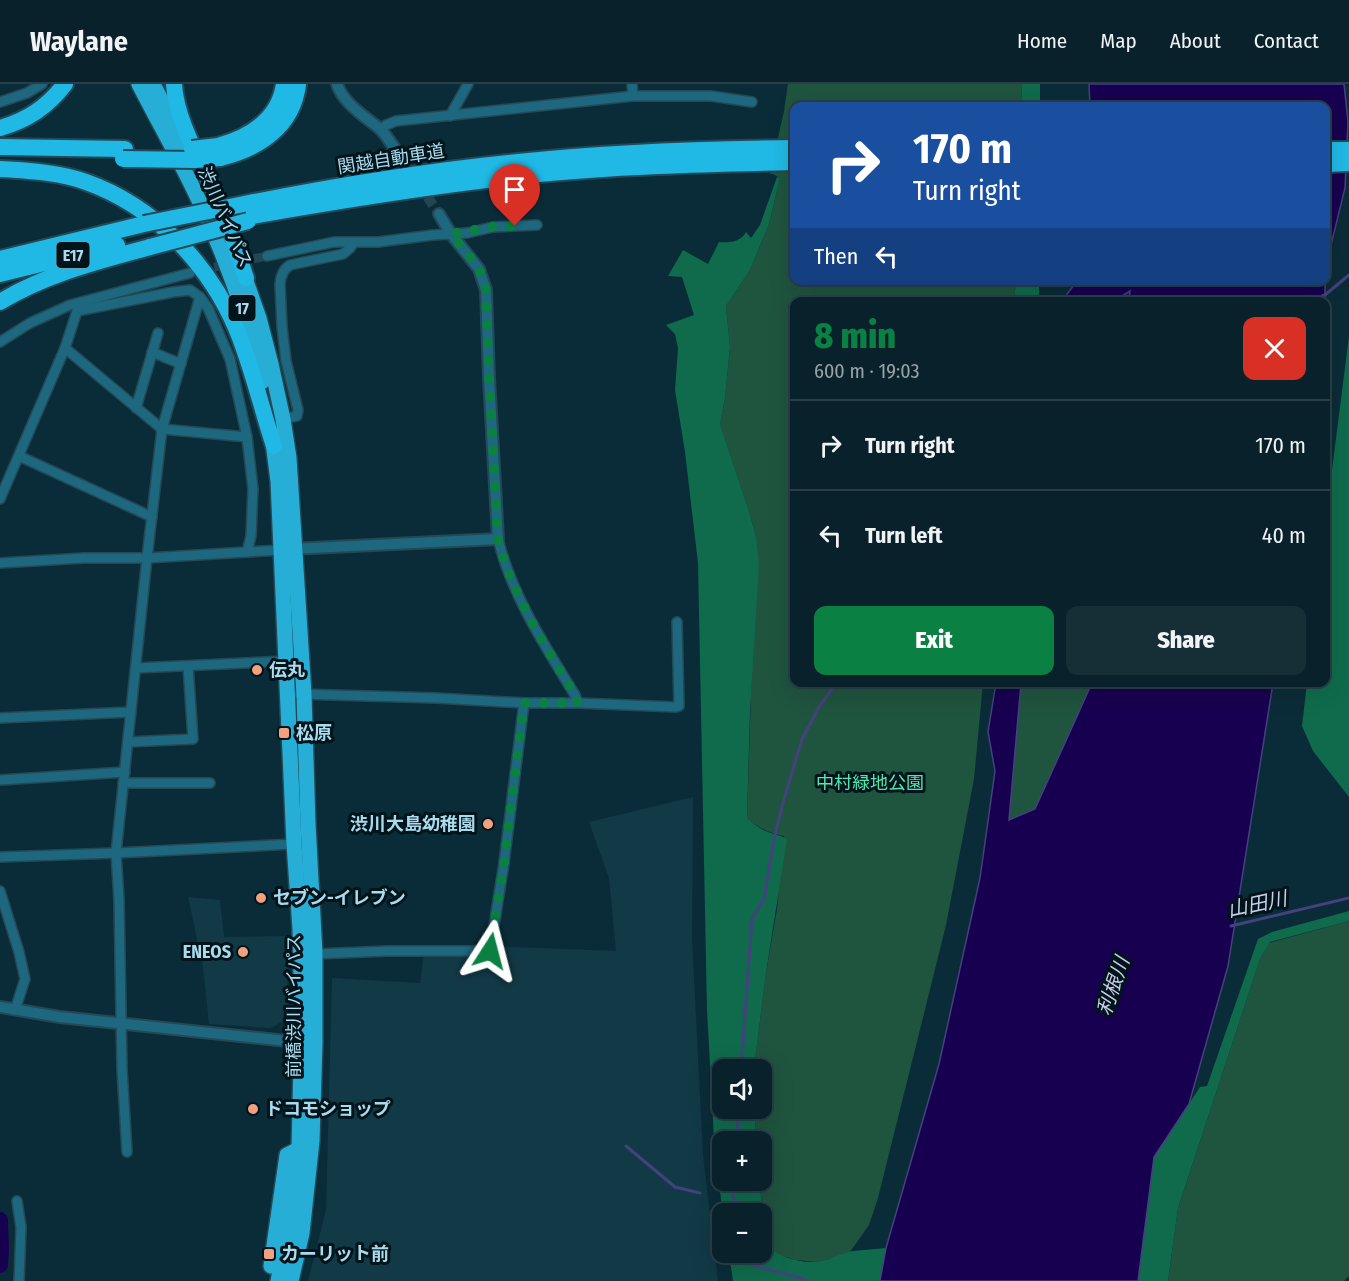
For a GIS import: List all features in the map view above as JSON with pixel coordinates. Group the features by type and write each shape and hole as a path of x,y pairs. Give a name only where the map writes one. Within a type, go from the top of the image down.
{"highway":[{"path":"0,128 34,114 47,105 65,84"},
{"name":"渋川バイパス","path":"139,84 202,207 230,273 251,336 268,411 288,549"},
{"name":"渋川バイパス","path":"153,84 214,204 246,278 271,364 289,458 288,549"},
{"path":"174,84 181,119 218,200 246,278"},
{"path":"219,152 266,122 280,101 284,84"},
{"path":"0,157 124,154 190,149 235,154 262,142 284,120 292,106 298,84"},
{"path":"0,147 124,154"},
{"name":"関越自動車道","path":"246,214 282,211 457,183 751,156 790,149"},
{"path":"1330,150 1349,150"},
{"name":"関越自動車道","path":"0,274 147,236 393,178 509,163 648,152 751,156 790,161"},
{"path":"1330,164 1349,163"},
{"path":"0,169 60,175 85,182 116,195 147,215 178,242 214,286 235,327 274,446"},
{"path":"0,302 34,284 147,236"},
{"name":"関越自動車道","path":"0,259 147,236"},
{"name":"前橋渋川バイパス","path":"288,549 294,660 288,694 294,844 309,1043 312,1142 302,1233 291,1281"},
{"name":"前橋渋川バイパス","path":"278,1281 289,1227 299,1149 315,954 304,694 294,660"},
{"path":"268,1281 287,1155 299,1149"}],"street":[{"path":"0,102 27,93 42,84"},
{"path":"337,84 347,101 381,130 394,147"},
{"path":"450,116 468,84"},
{"path":"632,84 633,96"},
{"path":"381,130 396,121 633,96 711,96 752,102"},
{"path":"439,214 451,234 479,268 486,290 498,539 503,560 512,583 578,703"},
{"path":"267,256 334,242 378,242 493,227 537,225"},
{"path":"283,419 297,416 298,410 286,361 281,278 285,269 290,265 343,254 354,242"},
{"path":"0,342 30,323 190,273"},
{"path":"73,308 190,290 200,297 208,308 230,359 247,437 253,489 252,536 247,552"},
{"path":"127,1152 122,1069 116,853 162,429 200,297"},
{"path":"0,499 65,348 73,308"},
{"path":"136,408 158,333"},
{"path":"65,348 162,429 247,437"},
{"path":"152,352 181,364"},
{"path":"19,456 152,517"},
{"path":"0,563 84,558 147,558 498,539"},
{"path":"288,694 676,707 680,705 677,622"},
{"path":"136,668 294,660"},
{"path":"128,742 193,739 188,666"},
{"path":"315,954 490,951 504,863 524,703"},
{"path":"0,718 131,712"},
{"path":"0,780 124,772"},
{"path":"123,783 210,783"},
{"path":"0,857 294,844"},
{"path":"0,891 25,979 15,1010"},
{"path":"0,1007 60,1017 309,1043"},
{"path":"17,1201 21,1227 19,1281"}],"shaded area":[{"path":"693,797 692,939 703,1155 712,1231 712,1263 716,1263 718,1281 308,1281 326,1210 332,978 420,983 424,953 491,955 492,946 616,951 609,878 589,822"},
{"name":"ENEOS","path":"188,897 220,900 224,937 287,936 288,1013 283,1021 271,1028 209,1024 203,967"}],"green space":[{"name":"中村緑地公園","path":"788,84 1022,84 1021,102 790,102 790,285 1016,285 1014,297 790,297 790,687 983,687 974,779 946,925 878,1198 869,1225 850,1252 817,1262 796,1260 776,1254 772,1250 772,1203 762,1203 760,1191 772,1191 772,1131 756,1131 755,1119 772,1119 772,1059 755,1059 777,909 784,836 764,830 747,818 756,537 720,424 730,347 726,306 750,270 769,224 780,178 770,174"},
{"path":"1022,84 1040,84 1040,102 1021,102"},
{"path":"777,177 780,178 769,224 750,270 726,306 730,347 720,424 749,511 756,537 759,564 750,712 747,818 762,829 787,839 755,1059 712,1059 712,1101 707,1010 698,563 675,390 678,348 675,334 666,325 694,315 682,277 668,276 683,250 708,264 719,242 738,240 746,232 751,238 760,225"},
{"path":"1016,285 1039,285 1039,297 1014,297"},
{"path":"1349,336 1349,797 1313,751 1302,726 1307,687 1330,687 1330,486"},
{"path":"1021,687 1090,687 1035,809 1008,820"},
{"path":"1349,911 1349,921 1270,942 1260,959 1178,1208 1168,1281 1138,1281 1154,1157 1200,1087 1207,1086 1258,939 1272,932"},
{"path":"1349,921 1349,1276 1344,1281 1168,1281 1178,1208 1260,959 1269,943"},
{"path":"713,1119 755,1119 756,1131 714,1131"},
{"path":"720,1191 760,1191 762,1203 722,1203"},
{"path":"886,1248 880,1281 733,1281 730,1263 772,1263 772,1250 792,1259 814,1262 853,1251"}],"water":[{"path":"1089,84 1344,84 1348,122 1345,188 1330,249 1330,102 1090,102"},
{"path":"1074,285 1325,285 1325,297 1129,297 1130,291 1120,297 1065,297"},
{"name":"利根川","path":"995,687 1021,687 1009,820 1035,809 1090,687 1272,687 1228,966 1189,1104 1154,1157 1138,1281 880,1281 886,1248 939,1064 980,878 995,771 988,732"}],"waterway":[{"path":"1322,296 1349,275"},
{"path":"742,1059 752,919 764,899 774,839 802,739 819,707 833,687"},
{"name":"山田川","path":"1231,926 1349,898"},
{"path":"737,1131 738,1119"},
{"path":"626,1146 675,1187 700,1193"},
{"path":"733,1191 736,1203"},
{"path":"0,1220 0,1265"},
{"path":"748,1263 807,1281"}],"tunnel":[{"path":"394,147 439,214"},
{"path":"201,270 267,256"}],"place":[{"name":"伝丸","path":"257,670"},
{"name":"松原","path":"284,733"},
{"name":"渋川大島幼稚園","path":"488,824"},
{"name":"セブン-イレブン","path":"261,898"},
{"name":"ENEOS","path":"243,952"},
{"name":"ドコモショップ","path":"253,1109"},
{"name":"カーリット前","path":"269,1254"}],"route":[{"path":"490,951 504,863 524,703 578,703 512,583 503,560 498,539 486,290 479,268 451,234 515,226"}]}
